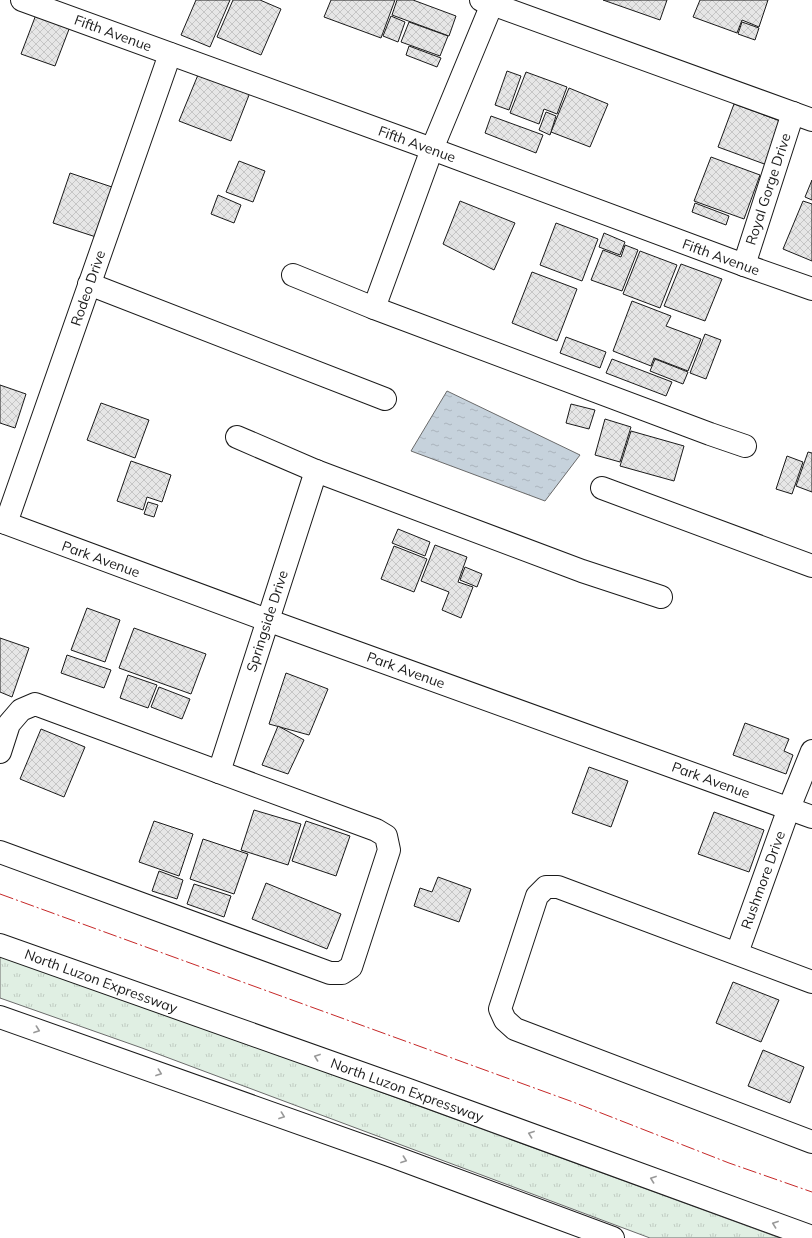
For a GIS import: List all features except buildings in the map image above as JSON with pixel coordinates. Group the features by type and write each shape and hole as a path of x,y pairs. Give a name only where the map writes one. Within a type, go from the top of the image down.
{"main road":[{"name":"Fifth Avenue","path":"22,0 812,289"},
{"path":"374,308 486,2 803,116"},
{"name":"Rodeo Drive","path":"3,522 170,54"},
{"name":"Royal Gorge Drive","path":"744,265 803,116"},
{"path":"293,275 374,308 745,446"},
{"path":"89,284 385,398"},
{"path":"237,437 316,471 582,571 661,597"},
{"name":"Springside Drive","path":"219,772 316,471"},
{"path":"602,488 812,566"},
{"name":"Park Avenue","path":"3,522 267,620 812,817"},
{"path":"0,752 9,724 21,710 35,704 376,830 386,836 389,850 351,967 342,973 330,973 0,852"},
{"name":"Rushmore Drive","path":"737,953 789,808 812,751"},
{"path":"812,982 558,887 546,887 537,896 500,1008 505,1020 515,1029 812,1142"},
{"name":"North Luzon Expressway","path":"0,945 409,1090 812,1237"},
{"path":"0,1017 389,1155 613,1238"}],"green space":[{"path":"0,955 156,1010 780,1238 650,1238 142,1048 0,998"}],"water":[{"path":"447,391 580,455 545,501 411,451"}],"power":[{"path":"0,894 573,1102 729,1163 812,1192"}]}
